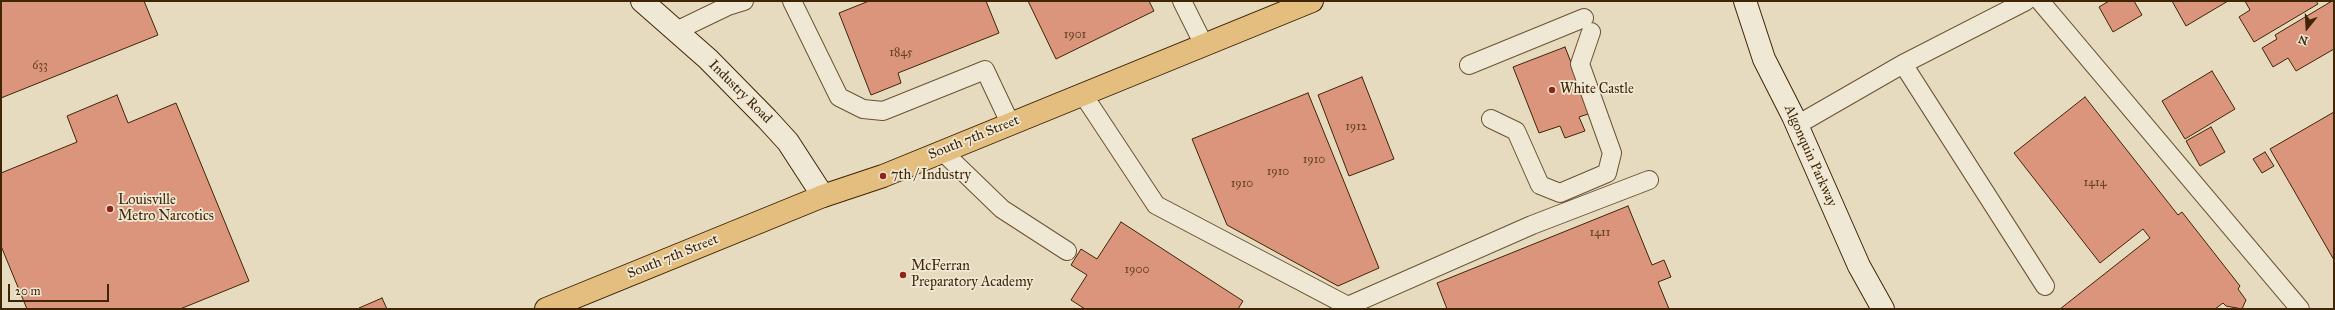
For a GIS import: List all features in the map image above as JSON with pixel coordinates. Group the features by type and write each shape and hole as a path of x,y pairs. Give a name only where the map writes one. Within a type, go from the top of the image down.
{"main road":[{"name":"Industry Road","path":"642,1 708,59 788,142 823,196"},
{"name":"South 7th Street","path":"546,309 823,196 883,176 1082,93 1312,1"},
{"name":"Algonquin Parkway","path":"1744,1 1764,59 1797,125 1859,266 1883,309"}],"lane":[{"path":"676,31 728,6 744,1"},
{"path":"792,1 839,97 863,109 883,111 985,70 1010,123"},
{"path":"1182,1 1204,45"},
{"path":"1797,125 1903,64 2026,1"},
{"path":"2040,1 2300,309"},
{"path":"1469,65 1588,25 1580,64 1612,153 1608,173 1560,193 1540,185 1516,131 1491,119"},
{"path":"1903,64 2045,286"},
{"path":"1082,93 1156,205 1348,306 1532,225 1649,180"},
{"path":"942,151 1002,209 1067,251"}],"building":[{"path":"1,1 144,1 158,35 1,98"},
{"path":"869,1 986,1 999,33 898,73 901,83 871,95 839,13"},
{"path":"1028,1 1149,1 1154,11 1056,59"},
{"path":"2109,1 2134,1 2142,15 2113,32 2099,7"},
{"path":"2172,1 2228,1 2186,26"},
{"path":"2245,1 2316,1 2318,4 2254,42 2239,17 2250,10"},
{"path":"2334,1 2334,49 2296,71 2288,58 2273,67 2262,48 2277,39 2275,35"},
{"name":"White Castle","path":"1565,47 1591,113 1579,117 1585,131 1565,138 1560,126 1539,133 1513,67"},
{"path":"2212,71 2235,109 2185,139 2162,101"},
{"path":"1362,77 1394,159 1349,176 1318,95"},
{"path":"1308,93 1379,268 1338,286 1227,225 1192,139"},
{"name":"Louisville Metro Narcotics","path":"117,95 128,123 176,103 249,281 180,309 27,309 1,246 1,173 77,142 67,116"},
{"path":"2085,97 2178,215 2182,212 2240,286 2238,289 2246,300 2242,309 2226,306 2223,303 2215,309 2060,309 2150,238 2143,229 2100,263 2014,153"},
{"path":"2334,112 2334,260 2270,149"},
{"path":"2211,127 2225,152 2200,166 2186,141"},
{"path":"2265,152 2274,166 2262,173 2253,159"},
{"path":"1628,206 1652,265 1664,260 1671,277 1658,282 1669,309 1447,309 1437,283"},
{"path":"1121,222 1243,301 1238,309 1085,309 1071,300 1087,275 1071,265 1081,249 1097,259"},
{"path":"382,298 387,309 359,309 359,308"}],"place":[{"name":"White Castle","path":"1552,90"},
{"name":"7th / Industry","path":"883,176"},
{"name":"Louisville Metro Narcotics","path":"110,209"},
{"name":"McFerran Preparatory Academy","path":"903,275"}]}
